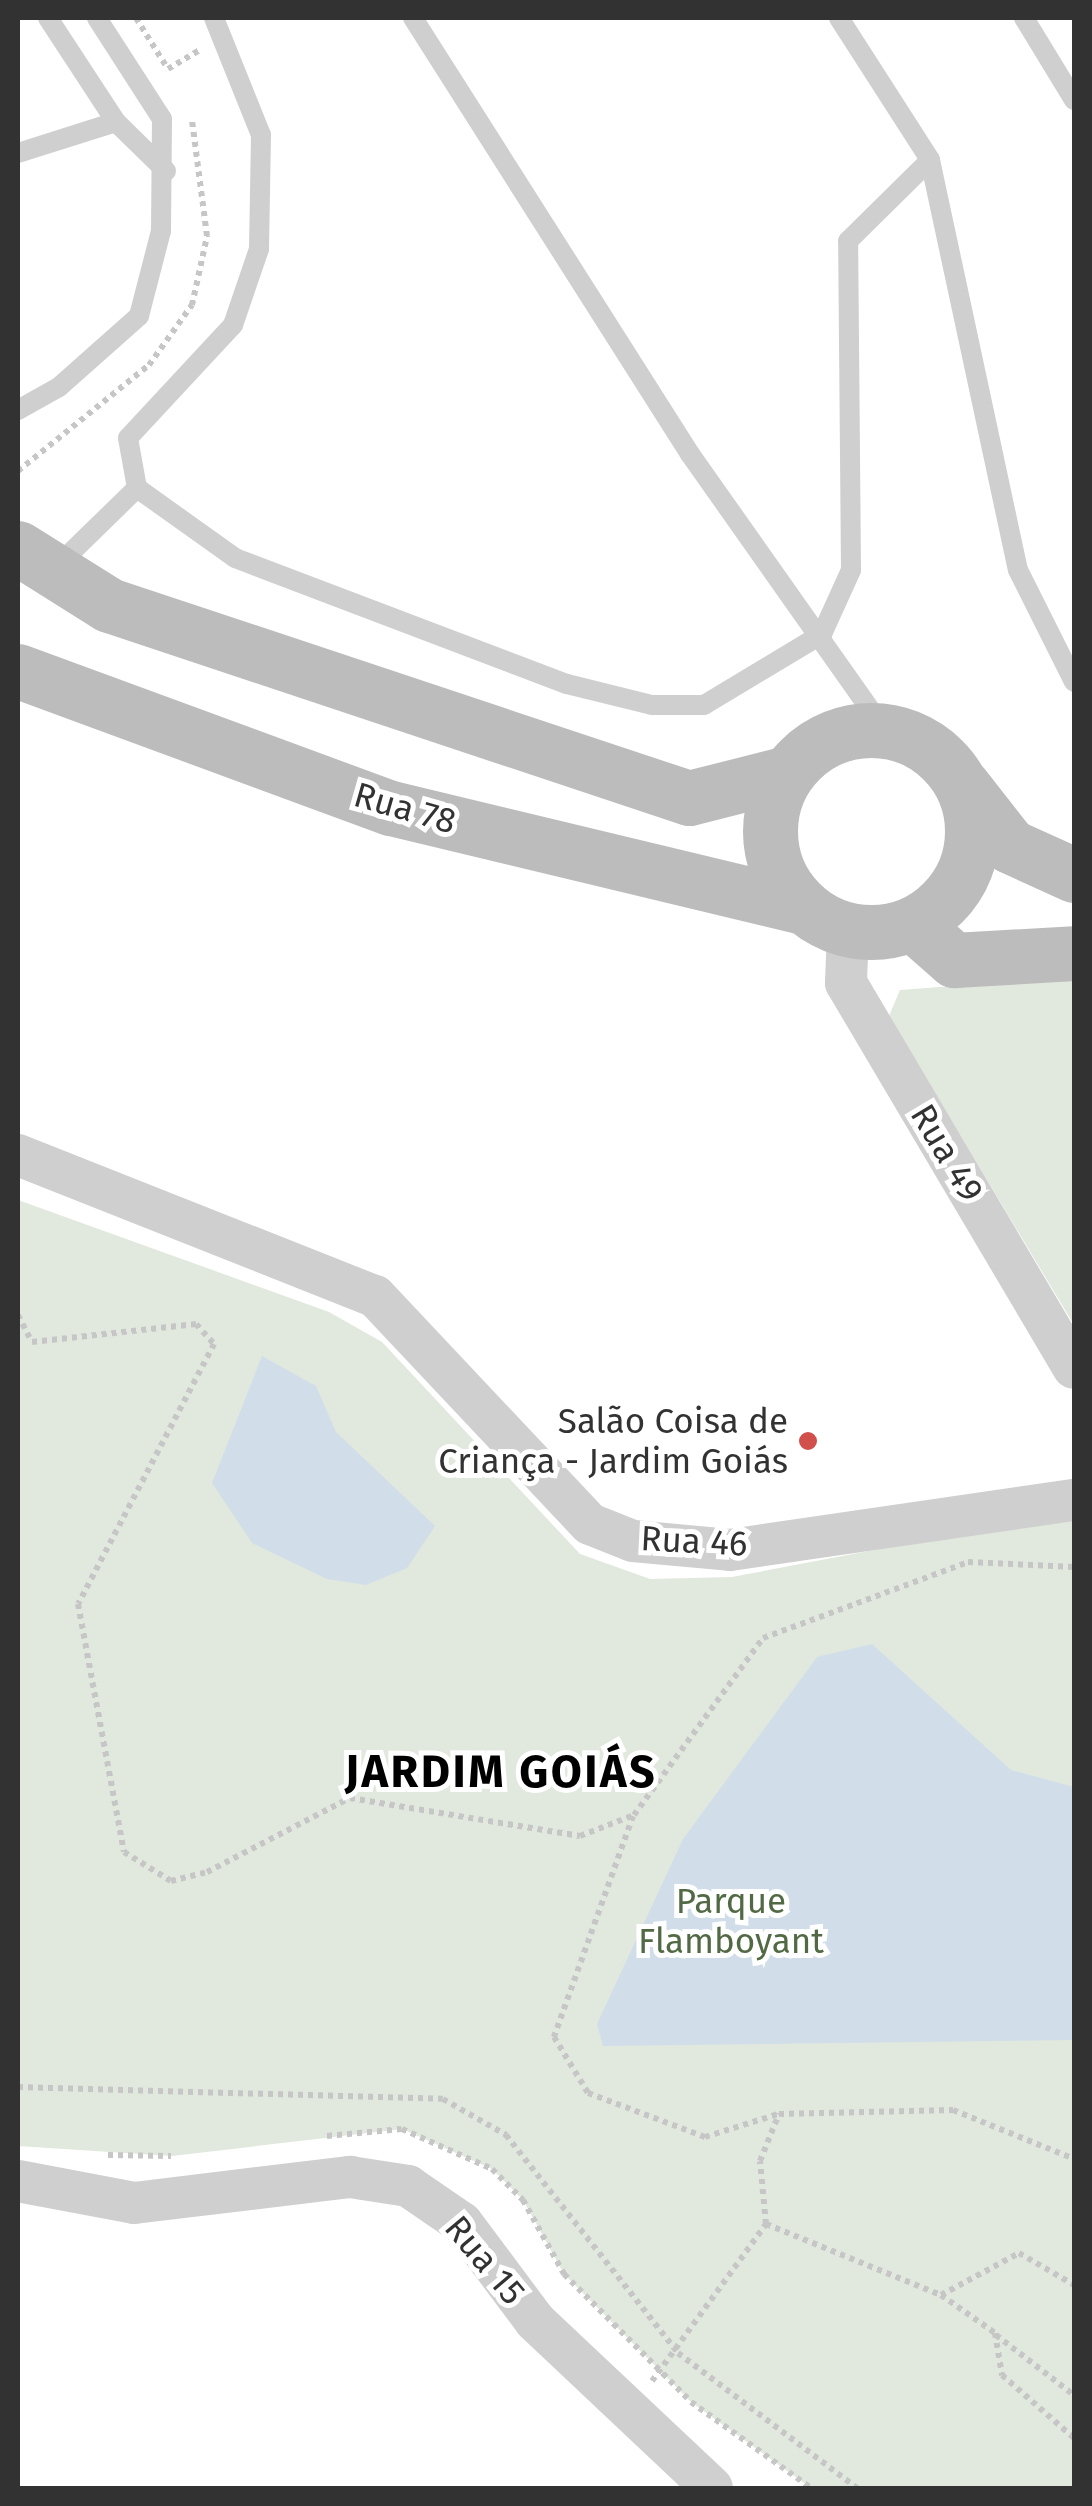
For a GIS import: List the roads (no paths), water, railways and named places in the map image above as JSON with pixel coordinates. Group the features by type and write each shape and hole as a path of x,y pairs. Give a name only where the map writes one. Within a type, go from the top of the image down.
{"main road":[{"path":"35,559 109,605 688,798 788,773 830,738 885,730 931,749 1010,846 1074,875"},
{"name":"Rua 78","path":"18,671 391,808 825,918"},
{"path":"788,773 772,814 773,858 825,918 913,924 954,960 1074,953"},
{"path":"913,924 950,892 972,850 964,786"}],"street":[{"name":"Rua 49","path":"825,918 846,983 1074,1368"},
{"name":"Rua 46","path":"18,1155 375,1296 590,1524 633,1540 730,1550 1074,1500"},
{"name":"Rua 15","path":"18,2181 134,2202 350,2177 408,2186 462,2223 536,2321 623,2411 712,2488"}],"lane":[{"path":"48,18 116,122 166,171"},
{"path":"18,410 59,387 139,316 166,171 162,119 97,18"},
{"path":"413,18 690,454 822,634 885,730"},
{"path":"840,18 930,160 1018,570 1074,682"},
{"path":"1024,18 1074,100"},
{"path":"219,26 261,134 259,248 233,325 128,438 137,488 236,558 567,684 652,705 704,705 822,634 851,570 848,242 930,160"},
{"path":"18,153 116,122"},
{"path":"35,559 137,488"}],"place":[{"name":"Salão Coisa de Criança - Jardim Goiás","path":"808,1441"}],"district":[{"name":"JARDIM GOIÁS","path":"501,1773"}],"park label":[{"name":"Parque Flamboyant","path":"731,1921"}]}
